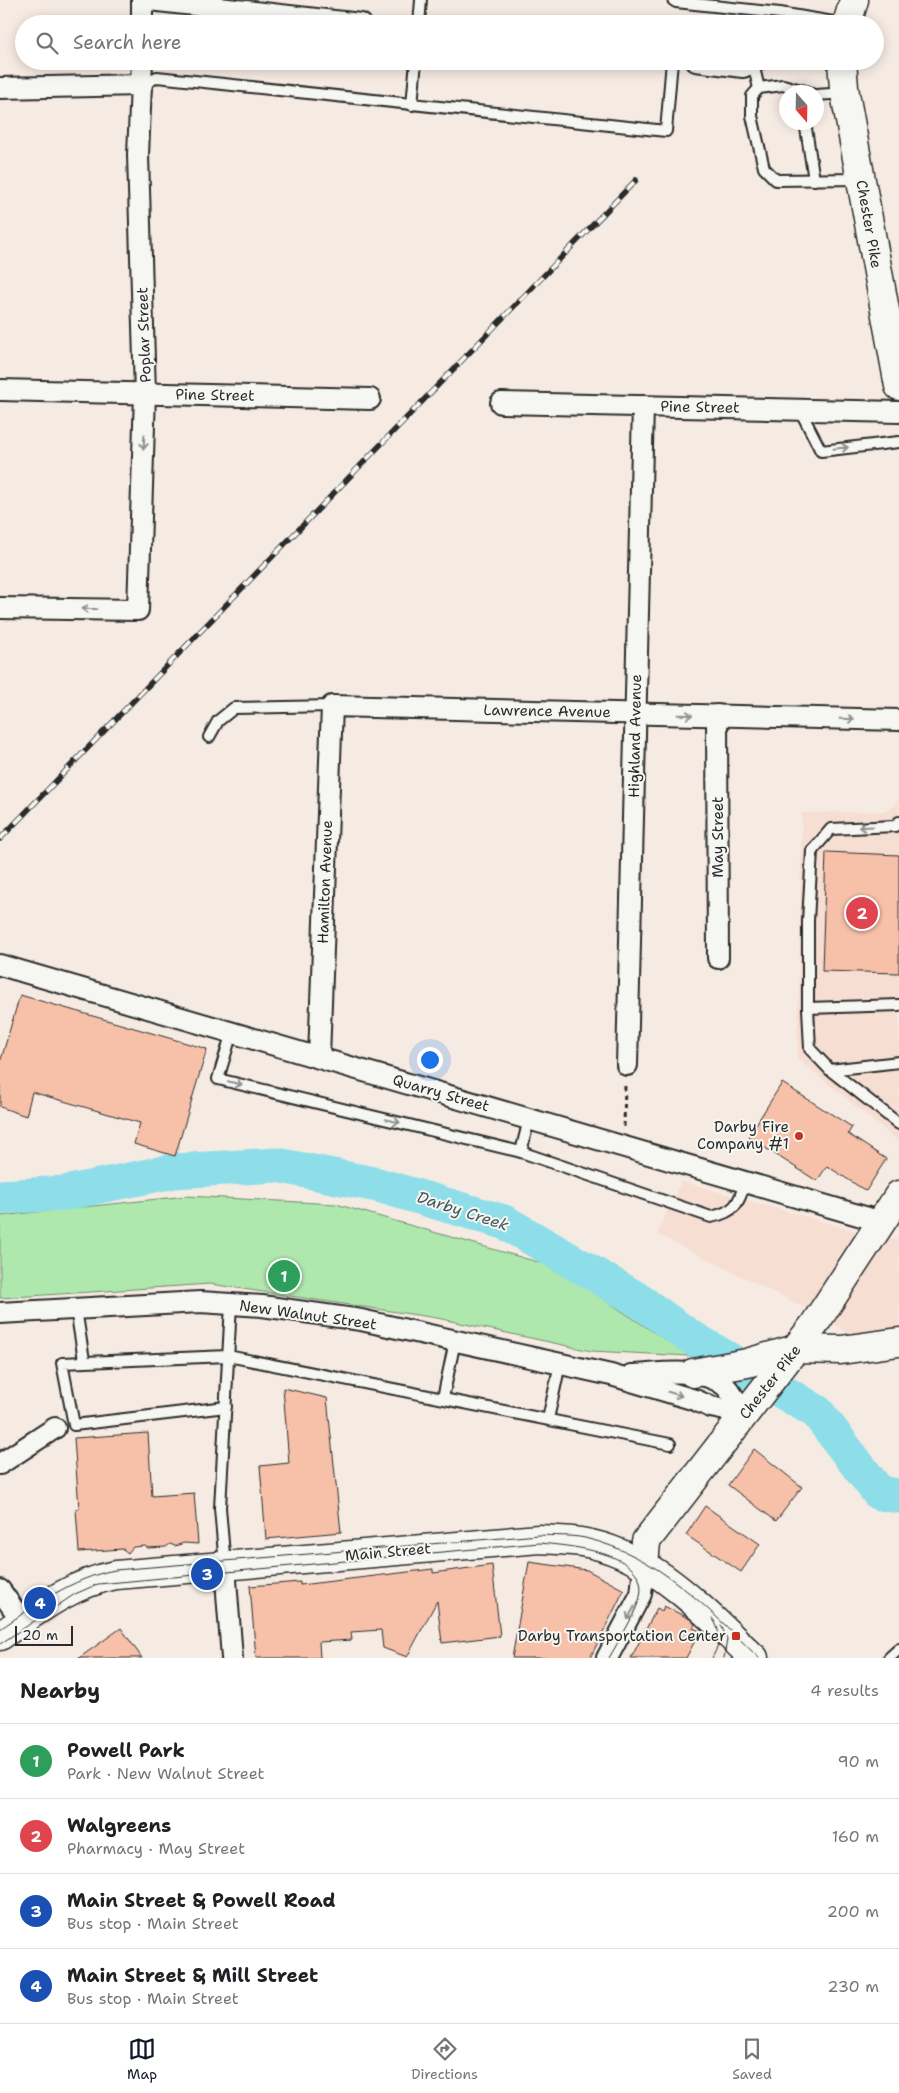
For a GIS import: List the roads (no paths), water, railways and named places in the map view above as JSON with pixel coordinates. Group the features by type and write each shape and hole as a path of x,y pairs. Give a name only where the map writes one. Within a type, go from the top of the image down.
{"main road":[{"path":"849,15 854,0"},
{"name":"Chester Pike","path":"843,70 899,386"},
{"name":"Chester Pike","path":"644,1567 646,1541 827,1307 899,1195"},
{"path":"692,1373 721,1368 796,1349 842,1350 899,1342"},
{"name":"Main Street","path":"11,1629 72,1589 96,1579 116,1575 539,1539 582,1542 615,1552 667,1579 754,1658"}],"street":[{"path":"142,0 142,15"},
{"path":"149,0 282,15"},
{"name":"Poplar Street","path":"0,608 138,610 145,394 138,155 142,70"},
{"path":"0,88 142,85"},
{"name":"Pine Street","path":"0,390 370,399"},
{"name":"Pine Street","path":"501,403 899,412"},
{"name":"Highland Avenue","path":"626,1074 643,406"},
{"name":"Lawrence Avenue","path":"332,706 899,720"},
{"name":"Hamilton Avenue","path":"319,1057 332,706"},
{"name":"May Street","path":"717,715 718,958"},
{"name":"Quarry Street","path":"0,965 882,1222"},
{"name":"New Walnut Street","path":"0,1313 200,1302 231,1304 361,1320 611,1375 695,1400 711,1407 753,1404"},
{"name":"New Walnut Street","path":"611,1375 692,1373 714,1380 753,1404"},
{"path":"0,1464 65,1427"},
{"path":"225,1567 232,1658"},
{"path":"607,1658 641,1594 644,1567"},
{"path":"0,1590 11,1629"}],"lane":[{"path":"420,15 421,0"},
{"path":"673,0 676,2 792,15"},
{"path":"412,105 415,70"},
{"path":"142,85 157,77 666,131 671,70"},
{"path":"756,70 759,88"},
{"path":"779,86 759,88 752,96 752,116 764,168 776,180 861,179"},
{"path":"824,94 846,93"},
{"path":"807,130 814,180"},
{"path":"800,410 821,451 899,442"},
{"name":"Lawrence Avenue","path":"209,737 218,721 234,708 332,706"},
{"path":"899,822 895,826 831,829 812,851 808,1008 810,1049 830,1070 899,1124"},
{"path":"808,1008 899,1005"},
{"path":"232,1032 218,1079 521,1152 711,1217 724,1215 739,1203 745,1182"},
{"path":"830,1070 899,1062"},
{"path":"521,1152 529,1119"},
{"path":"225,1567 220,1508 231,1304"},
{"path":"76,1309 84,1360"},
{"path":"443,1398 455,1341"},
{"path":"226,1407 65,1427 62,1363 84,1360 228,1356 670,1444"},
{"path":"548,1419 560,1364"},
{"path":"889,1658 899,1649"}],"waterway":[{"name":"Darby Creek","path":"0,1197 65,1193 174,1171 277,1165 378,1185 504,1222 637,1299 689,1336 817,1412 879,1493 899,1496"}],"tram line":[{"path":"0,1629 69,1586 84,1579 115,1570 539,1535 574,1536 612,1546 659,1570 700,1602 759,1658"},
{"path":"0,1644 75,1594 98,1584 539,1543 570,1546 607,1555 623,1562 635,1573 641,1586 638,1603 609,1658"},
{"path":"712,1618 719,1633 717,1648 712,1658"},
{"path":"721,1625 727,1639 724,1658"}],"railway":[{"path":"0,839 636,180"}],"place":[{"name":"Walgreens","path":"862,913"},
{"name":"Darby Fire Company #1","path":"799,1136"},
{"name":"Powell Park","path":"284,1276"},
{"name":"Main Street & Powell Road","path":"207,1574"},
{"name":"Main Street & Mill Street","path":"40,1603"},
{"name":"Darby Transportation Center","path":"736,1636"}]}
